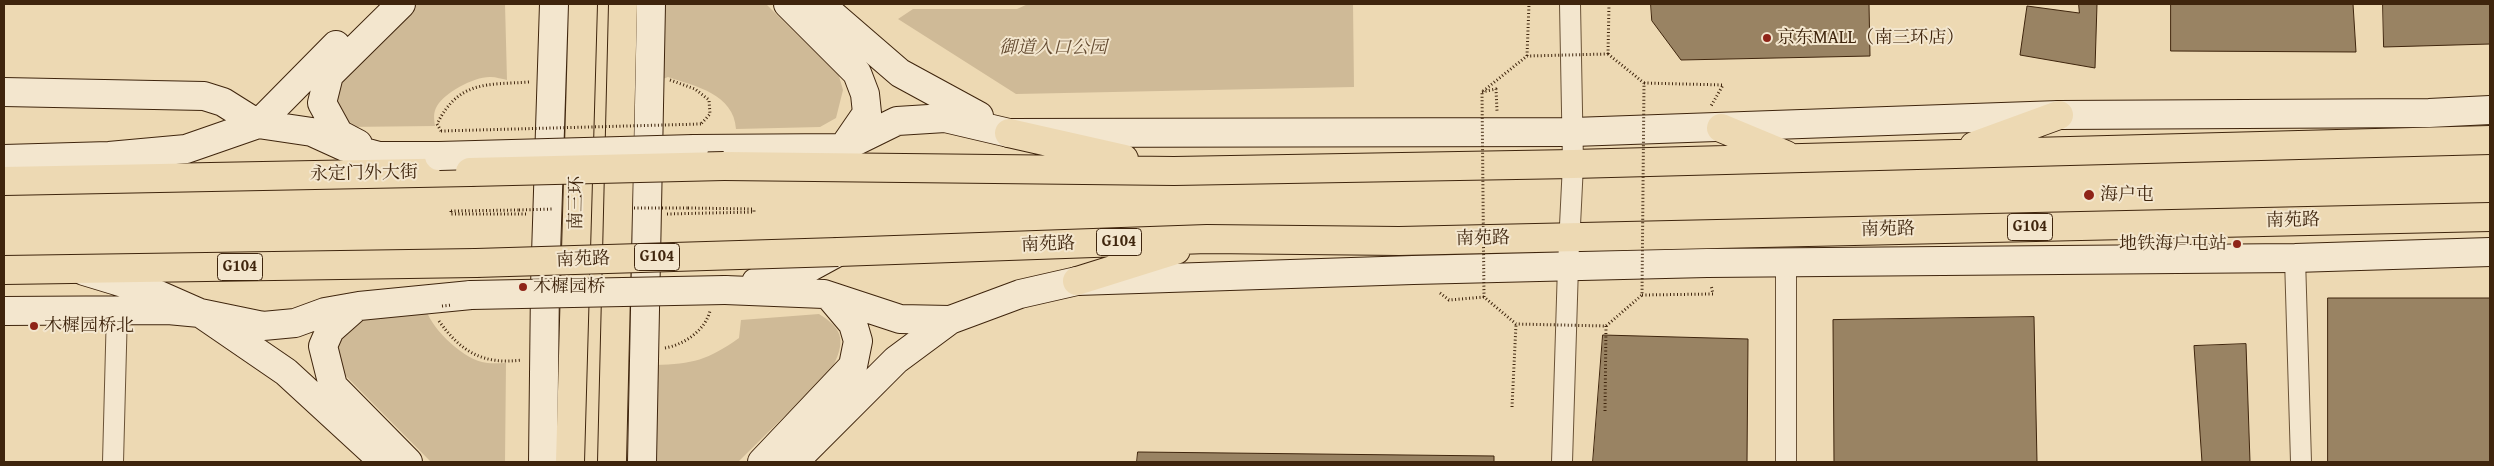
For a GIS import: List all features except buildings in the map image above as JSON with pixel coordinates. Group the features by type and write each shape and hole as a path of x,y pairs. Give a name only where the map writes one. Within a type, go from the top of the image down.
{"highway":[{"name":"南三环","path":"570,462 582,4"},
{"path":"612,462 623,4"},
{"path":"1952,154 2059,115"},
{"path":"1721,128 1794,158"},
{"path":"1009,133 1174,171 1574,164 2490,140"},
{"name":"永定门外大街","path":"4,181 724,166 1174,171"},
{"name":"南苑路","path":"78,269 476,263 1207,240 1400,241 2490,217"},
{"path":"1077,281 1207,240"},
{"name":"G104","path":"4,270 78,269"}],"street":[{"path":"4,92 204,96 223,102 258,124 374,4"},
{"path":"379,156 340,134 322,103 329,75 401,4"},
{"path":"542,462 545,286 554,4"},
{"path":"642,462 651,4"},
{"path":"788,4 857,73 860,80 865,94 867,113 842,148"},
{"path":"820,4 900,73 1009,133"},
{"path":"1562,462 1568,266 1574,164 1570,4"},
{"path":"842,148 897,121 945,118 1009,133 1573,132 2059,115 2429,113 2490,110"},
{"name":"永定门外大街","path":"10,155 109,156 186,149 258,124 312,132 346,147 379,156 440,143 698,137 842,148"},
{"path":"717,297 805,270 838,252"},
{"path":"794,462 896,360 950,320 1020,294 1077,281 1568,266 1786,262 2295,258 2490,252"},
{"path":"2295,258 2301,462"},
{"path":"1786,262 1786,462"},
{"path":"78,269 150,291 200,313 286,372 384,462"},
{"path":"717,297 824,294 900,319 950,320"},
{"name":"南苑路","path":"359,306 471,295 717,297"},
{"path":"762,462 853,366 858,341 853,324 830,296"},
{"path":"4,311 117,310 200,313 263,326 295,324 325,312 359,306"},
{"path":"359,306 330,330 323,346 333,386 408,462"},
{"path":"113,462 117,310"}],"path":[{"path":"1527,56 1529,4"},
{"path":"1608,54 1609,4"},
{"path":"1482,92 1527,56 1608,54 1644,83 1723,84"},
{"path":"535,82 479,86 460,93 445,108 437,124 440,143 698,137 710,114 709,100 695,89 663,79"},
{"path":"1642,295 1644,83"},
{"path":"1482,92 1496,89 1497,132"},
{"path":"1482,92 1484,297"},
{"path":"634,208 754,209 754,212 658,214"},
{"path":"528,214 451,214 451,211 554,209"},
{"path":"1450,300 1484,297 1516,324 1606,326 1642,295 1713,294"},
{"path":"662,348 677,346 700,330 709,316 717,297"},
{"path":"438,310 442,306"},
{"path":"434,314 448,333 470,354 502,363 530,359"},
{"path":"1512,407 1516,324"},
{"path":"1605,411 1606,326"}],"green space":[{"path":"407,4 505,4 507,80 484,77 469,82 453,91 437,106 434,113 435,126 345,127 330,109 338,75"},
{"path":"665,4 766,4 839,76 843,90 836,118 820,127 736,129 734,117 728,107 711,93 668,77 663,79"},
{"name":"御道入口公园","path":"1028,4 1353,4 1354,87 1016,94 898,19 913,9 1017,9"},
{"path":"425,305 427,313 439,331 465,354 485,363 506,363 505,462 431,462 335,365 335,321"},
{"path":"819,314 834,326 840,337 839,351 832,369 738,462 656,462 655,365 690,362 709,356 739,338 741,320"}],"place":[{"name":"京东MALL（南三环店）","path":"1767,38"},
{"name":"海户屯","path":"2089,195"},
{"name":"地铁海户屯站","path":"2237,244"},
{"name":"木樨园桥","path":"523,287"},
{"name":"木樨园桥北","path":"34,326"}]}
